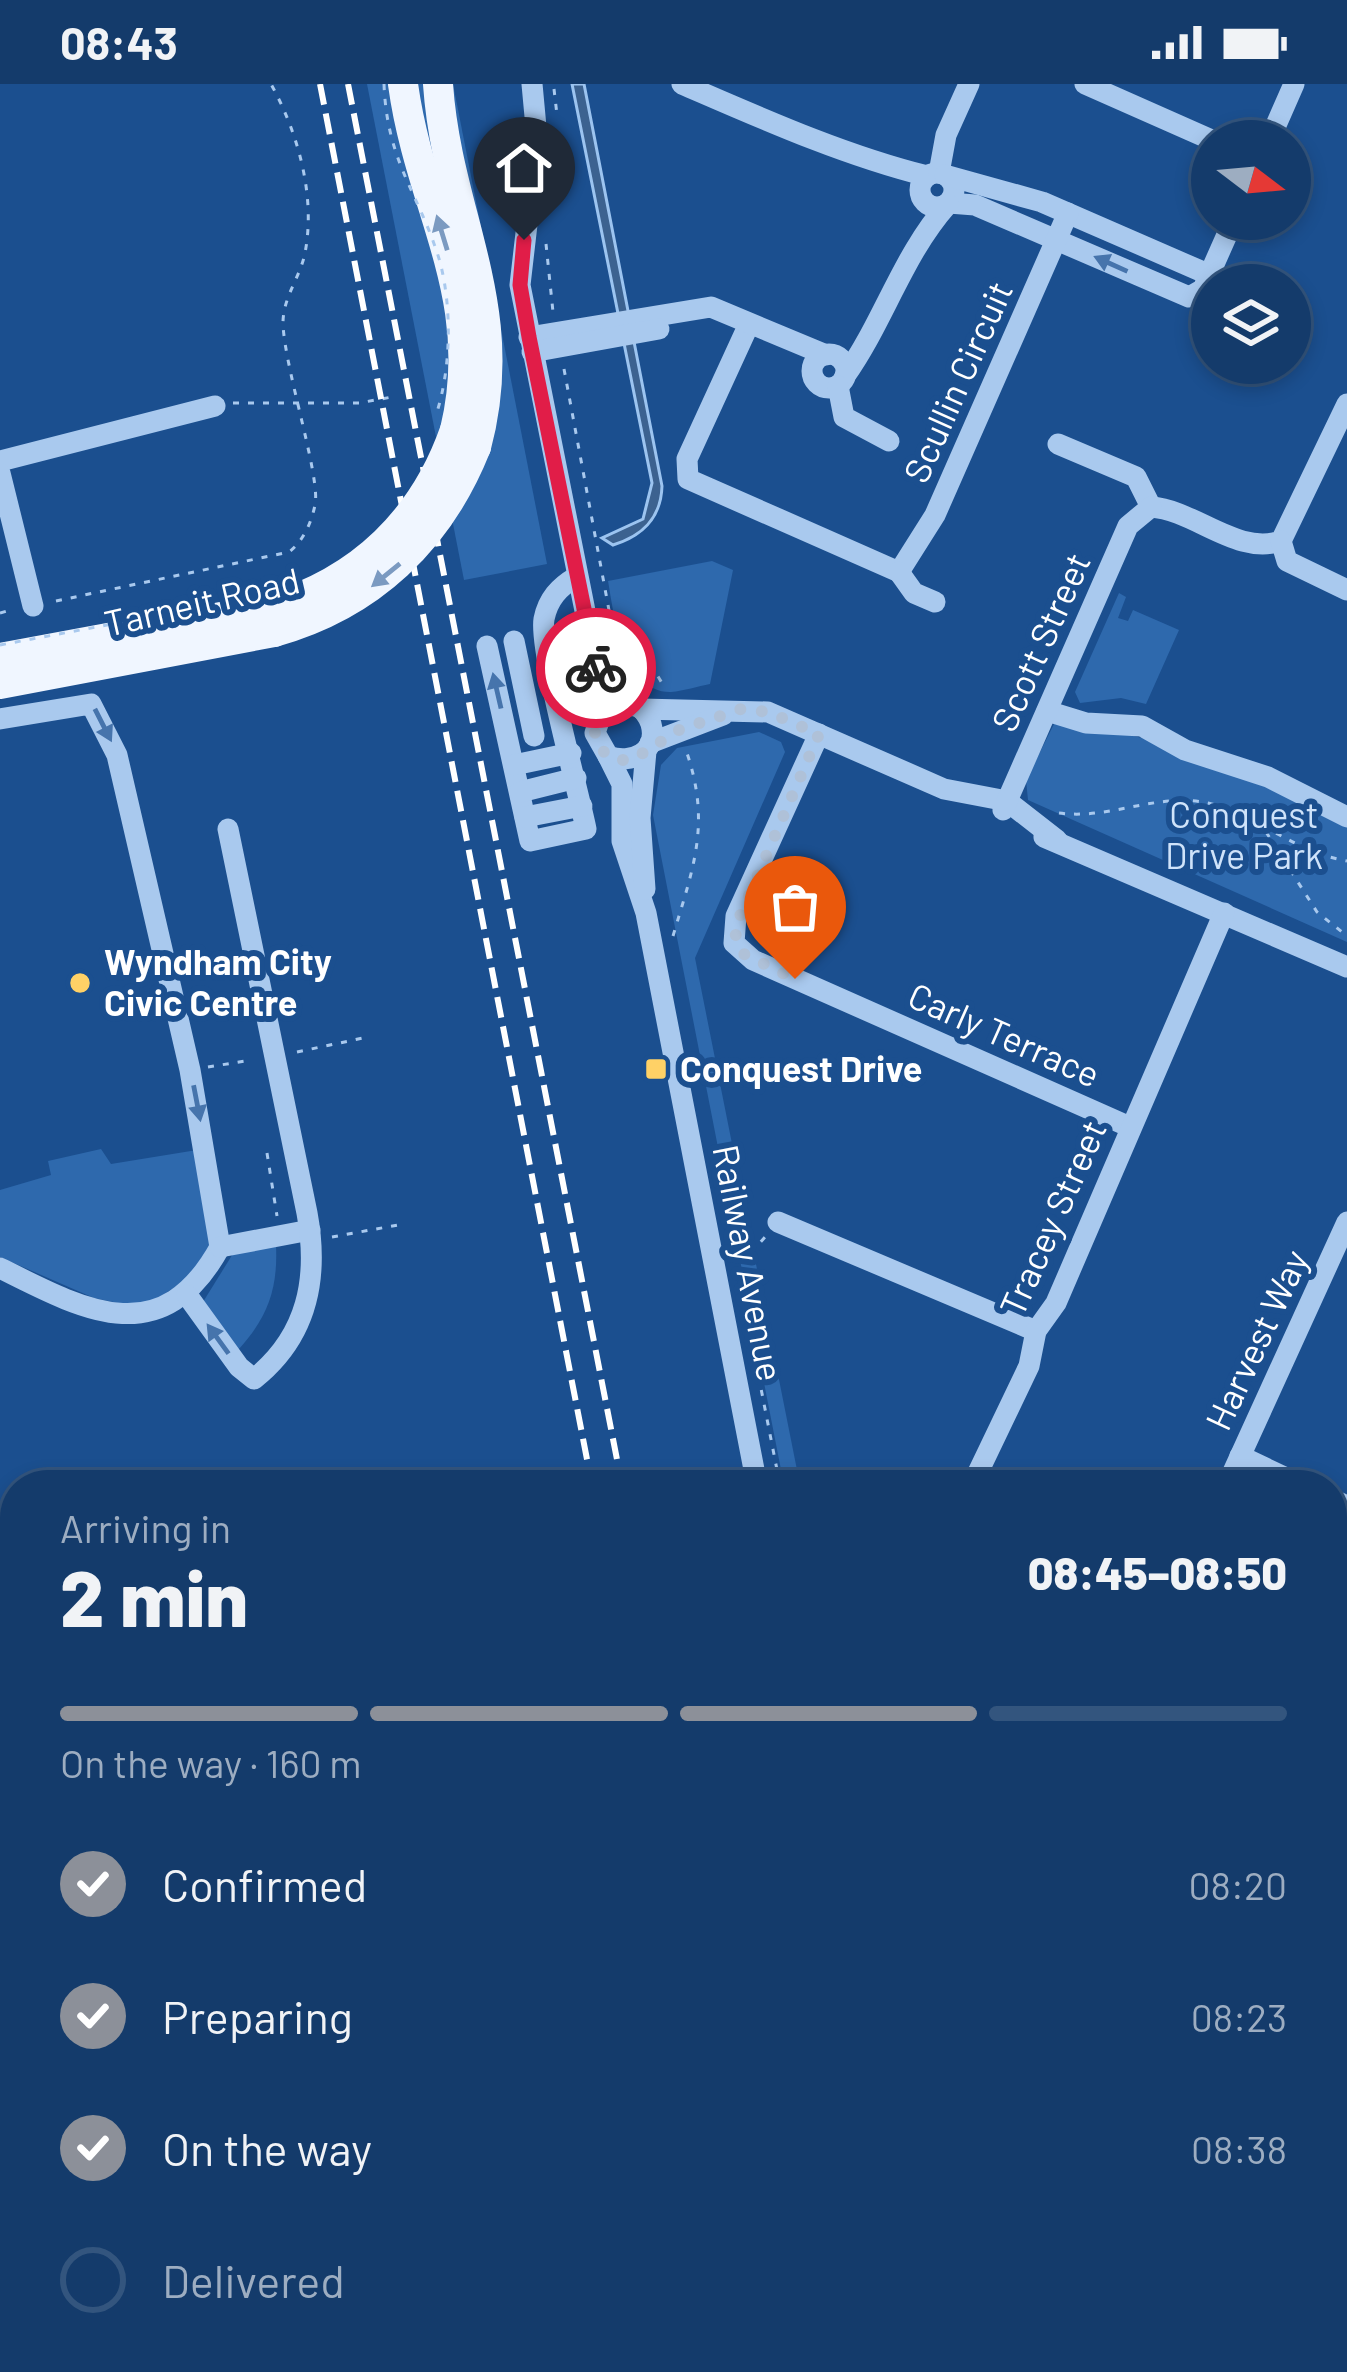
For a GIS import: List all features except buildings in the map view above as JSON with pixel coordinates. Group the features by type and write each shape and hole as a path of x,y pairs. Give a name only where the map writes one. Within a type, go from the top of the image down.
{"main road":[{"name":"Tarneit Road","path":"0,658 358,596 408,557 446,510 465,367 463,315 403,84"},
{"name":"Tarneit Road","path":"438,84 444,134 488,319 489,382 455,432"},
{"name":"Tarneit Road","path":"0,684 265,612"}],"street":[{"path":"521,798 576,778 596,728 599,681 520,285 537,138 532,84"},
{"path":"682,84 815,142 851,148 954,188 948,203 923,232 869,342 831,368"},
{"path":"923,232 930,181 969,84"},
{"path":"1085,84 1191,131"},
{"path":"1278,120 1294,84"},
{"path":"930,181 1068,213 1191,267"},
{"path":"948,203 967,202 1184,297 1191,296"},
{"name":"Scullin Circuit","path":"899,572 935,515 1068,213"},
{"path":"530,345 711,307 831,368 844,417 889,441"},
{"path":"743,321 687,459 688,479 899,572 914,592 935,602"},
{"path":"1347,404 1281,541 1287,561 1347,590"},
{"path":"0,461 215,406"},
{"path":"1058,444 1136,477 1151,507 1185,515 1251,544 1281,541"},
{"path":"0,473 33,606"},
{"name":"Scott Street","path":"1004,807 1128,526 1151,507"},
{"path":"487,646 530,841 586,830 544,635 550,602 559,587 576,577"},
{"path":"581,602 618,681 652,727 648,747"},
{"path":"514,641 534,736 576,778"},
{"path":"0,719 92,704 100,712 117,755 185,1047 220,1247 187,1295 136,1315 94,1310 0,1268"},
{"path":"596,728 617,704 768,712 944,789 1004,807 1028,832 1057,840 1347,967"},
{"path":"596,728 608,756 632,760 648,747 741,709"},
{"path":"1047,711 1087,724 1142,726 1185,750 1268,777 1347,817"},
{"name":"Carly Terrace","path":"819,734 736,916 734,943 742,953 1130,1127"},
{"path":"508,736 534,736"},
{"name":"Railway Avenue","path":"648,747 640,818 646,913 754,1470"},
{"name":"Railway Avenue","path":"608,756 622,784 625,855 646,913"},
{"path":"521,798 576,778"},
{"path":"187,1295 238,1367 254,1379 272,1364 304,1314 314,1270 310,1230 228,830"},
{"name":"Tracey Street","path":"980,1470 1029,1366 1036,1330 1056,1303 1224,913"},
{"path":"778,1222 812,1232 1036,1330"},
{"name":"Harvest Way","path":"1234,1470 1340,1256 1347,1222"},
{"path":"220,1247 310,1230"},
{"path":"1240,1456 1269,1470"}],"path":[{"path":"0,613 289,553 302,542 316,501 294,401 284,307 304,257 310,211 290,119 271,84"},
{"path":"384,84 385,117 402,179 440,263 455,432"},
{"path":"215,406 358,403 392,397"},
{"path":"0,645 265,612"},
{"path":"1054,812 1091,816 1176,799 1237,812 1293,847 1347,861"},
{"path":"1264,831 1317,912 1347,936"},
{"path":"733,1250 757,1246 778,1222"}],"green space":[{"path":"367,84 453,84 547,564 464,580"},
{"path":"712,561 733,570 710,684 671,692 655,689 642,680 624,650 608,581"},
{"path":"1119,593 1126,597 1118,618 1128,621 1133,610 1179,630 1146,704 1121,698 1080,703 1075,692"},
{"name":"Conquest Drive Park","path":"1054,724 1138,737 1192,754 1347,824 1347,942 1028,800 1026,780"},
{"path":"759,732 781,742 785,752 695,958 797,1470 781,1470 653,815 661,765 677,748"},
{"path":"101,1149 111,1164 197,1150 212,1236 202,1270 142,1308 94,1298 0,1257 0,1190 51,1175 48,1161"},
{"path":"276,1245 269,1302 238,1350 203,1302 234,1252"}],"shaded area":[{"path":"572,84 584,84 662,486 654,517 633,537 613,545 602,538 643,519 652,483"}],"railway":[{"path":"320,84 589,1470"},
{"path":"348,84 619,1470"}],"way so far":[{"path":"596,668 595,733 601,750 616,760 632,760 650,743 741,709 768,712 819,734 736,916 734,930 734,943 742,953 795,979"}],"place":[{"name":"Wyndham City Civic Centre","path":"80,983"},
{"name":"Conquest Drive","path":"656,1069"}],"route":[{"path":"524,240 520,285 596,668"}]}
